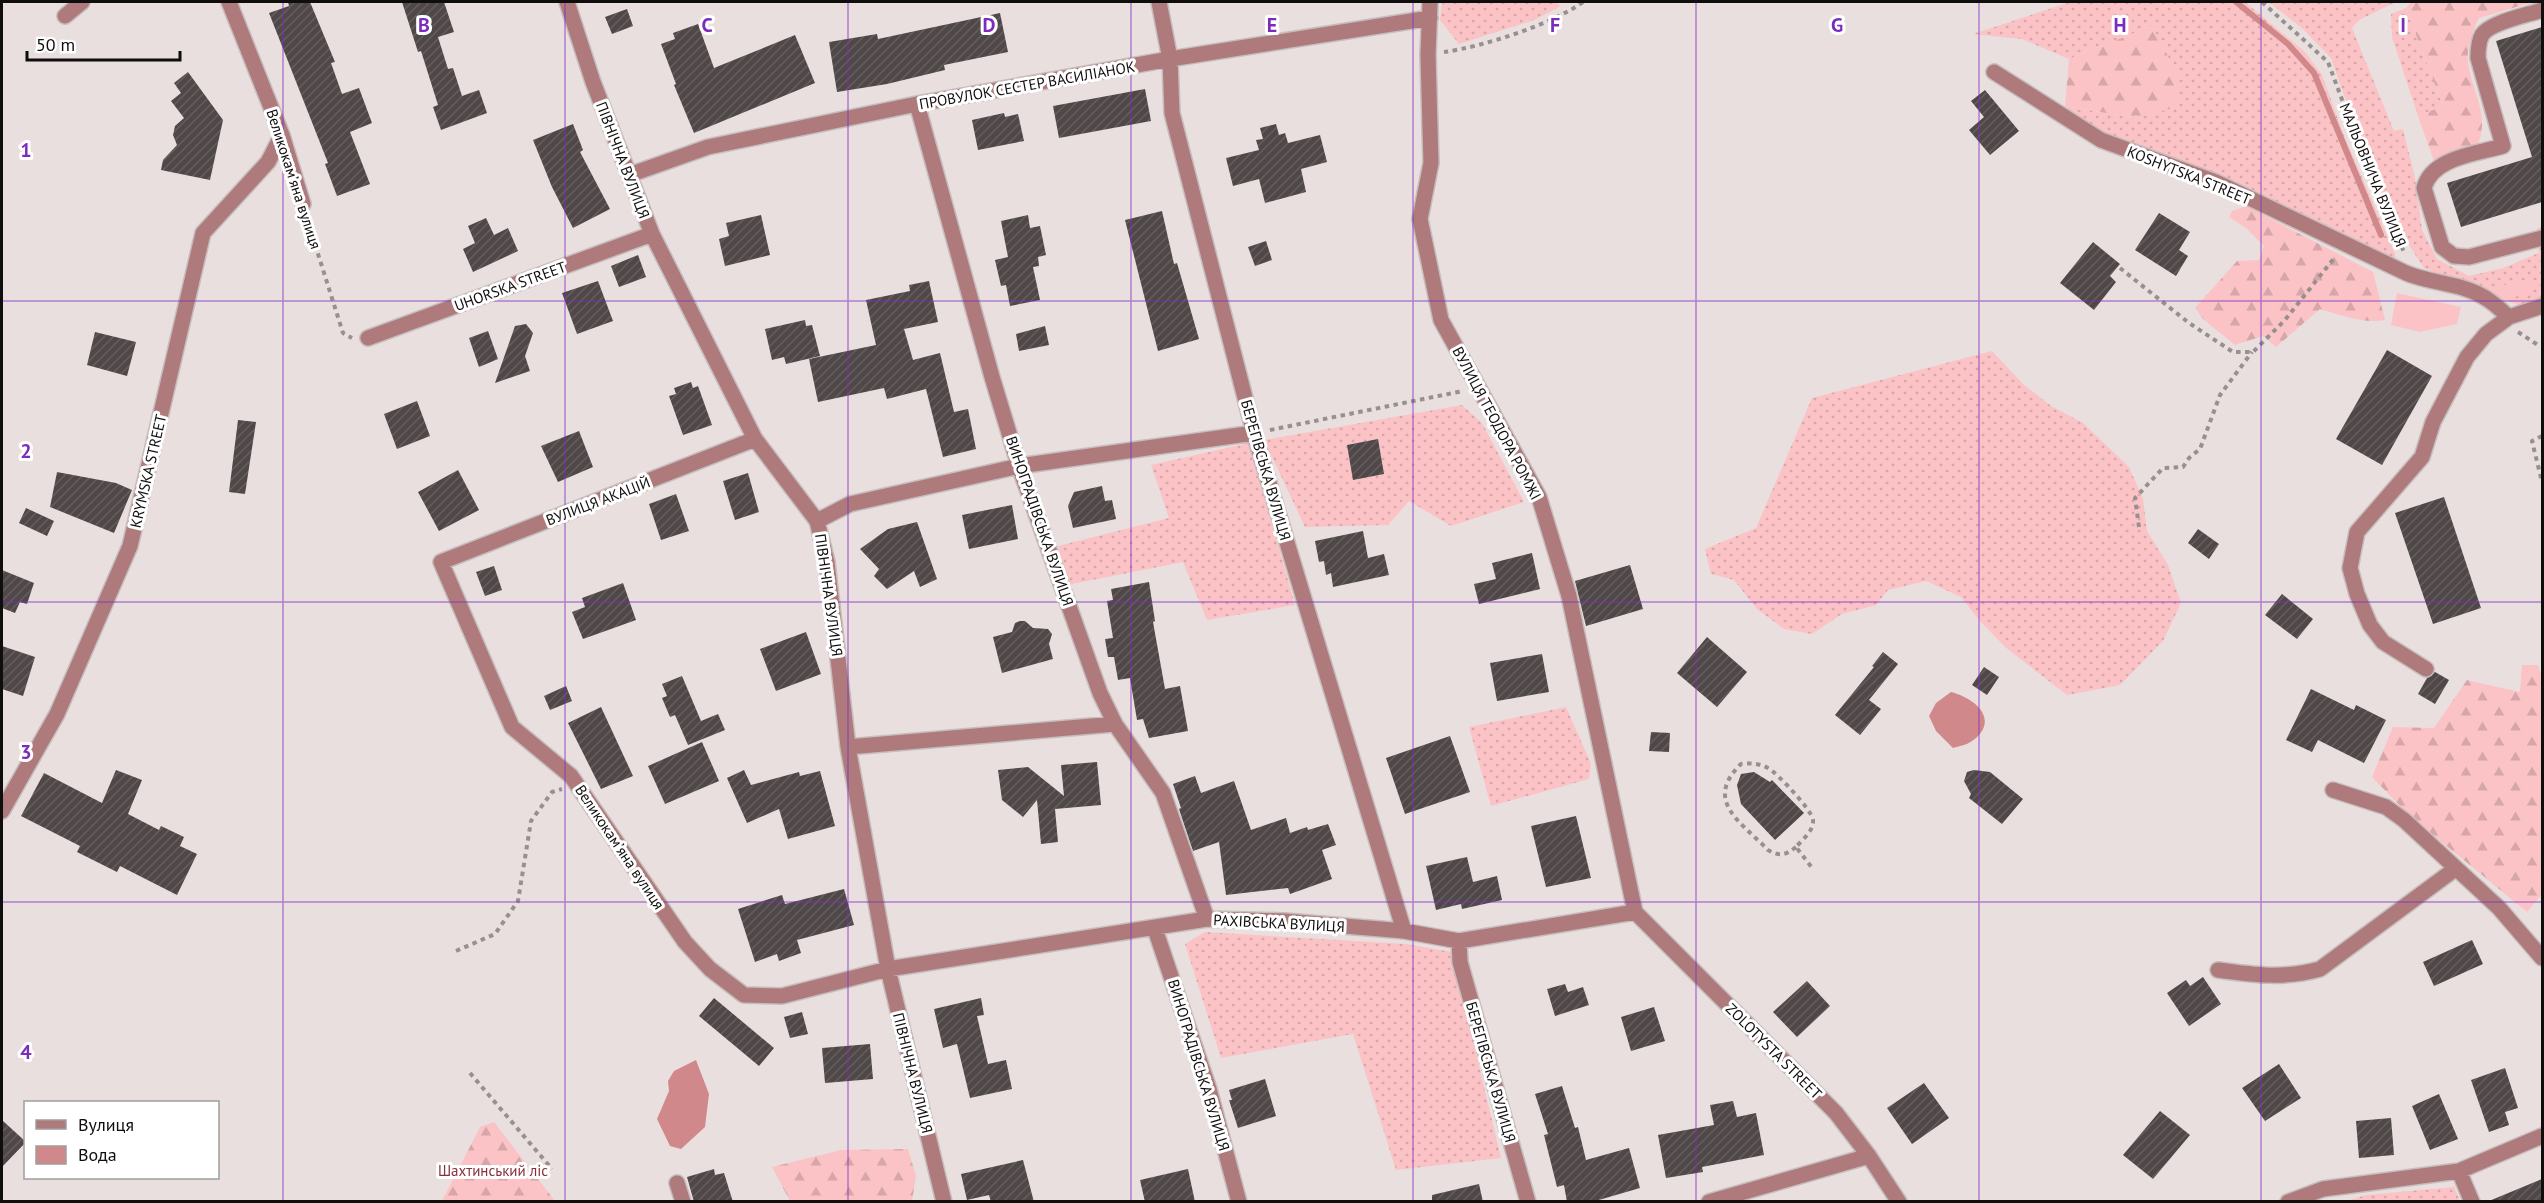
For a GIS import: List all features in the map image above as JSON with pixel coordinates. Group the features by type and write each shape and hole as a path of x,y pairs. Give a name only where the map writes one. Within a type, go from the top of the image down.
{"street":[{"path":"65,16 82,2"},
{"name":"Великокамʼяна вулиця","path":"229,2 282,135 303,204"},
{"name":"ПІВНІЧНА ВУЛИЦЯ","path":"567,2 593,82 652,234 755,439 818,520 827,562 848,747 888,969 944,1202"},
{"name":"БЕРЕГІВСЬКА ВУЛИЦЯ","path":"1159,2 1170,58 1172,113 1254,433 1404,931"},
{"name":"ВУЛИЦЯ ТЕОДОРА РОМЖІ","path":"1430,2 1428,55 1431,163 1420,219 1441,320 1539,497 1569,596 1635,912"},
{"path":"2542,10 2492,27 2482,36 2479,45 2478,58 2503,146 2438,167 2426,180 2424,188 2442,247 2454,256 2469,258 2542,238"},
{"name":"ПРОВУЛОК СЕСТЕР ВАСИЛІАНОК","path":"629,175 708,147 917,104 1170,58 1430,18"},
{"name":"KOSHYTSKA STREET","path":"1994,72 2101,140 2216,182 2423,280"},
{"name":"ВИНОГРАДІВСЬКА ВУЛИЦЯ","path":"917,104 992,377 1019,466 1100,693 1115,724 1163,793 1207,920"},
{"name":"KRYMSKA STREET","path":"2,811 57,714 130,546 203,233 268,162 282,135"},
{"name":"UHORSKA STREET","path":"368,338 652,234"},
{"path":"2423,280 2466,289 2486,298 2509,317"},
{"path":"2426,669 2383,642 2370,625 2357,594 2350,568 2357,532 2422,457 2433,422 2468,357 2487,334 2509,317 2542,306"},
{"path":"818,520 850,504 1019,466 1254,433"},
{"name":"ВУЛИЦЯ АКАЦІЙ","path":"441,562 755,439"},
{"name":"Великокамʼяна вулиця","path":"441,562 512,727 571,776 685,942 710,969 744,995 782,996 888,969"},
{"path":"848,747 1115,724"},
{"path":"2333,790 2386,807 2404,820 2499,908 2542,958"},
{"path":"2218,970 2270,976 2297,975 2320,969 2456,869"},
{"name":"РАХІВСЬКА ВУЛИЦЯ","path":"888,969 1207,920 1285,921 1404,931 1459,942 1635,912"},
{"name":"ZOLOTYSTA STREET","path":"1635,912 1836,1113 1869,1156 1899,1202"},
{"name":"ВИНОГРАДІВСЬКА ВУЛИЦЯ","path":"1155,929 1209,1089 1239,1202"},
{"name":"БЕРЕГІВСЬКА ВУЛИЦЯ","path":"1459,942 1460,962 1528,1202"},
{"path":"2288,1202 2323,1189 2459,1171 2542,1136"},
{"path":"1709,1202 1869,1156"},
{"path":"2459,1171 2472,1202"},
{"path":"677,1183 682,1202"}],"path":[{"path":"1428,55 1468,49 1567,13 1583,2"},
{"name":"МАЛЬОВНИЧА ВУЛИЦЯ","path":"2262,2 2328,62 2398,241 2423,280"},
{"name":"Великокамʼяна вулиця","path":"303,204 343,333 353,339 368,338"},
{"path":"2139,527 2135,498 2163,468 2183,467 2188,458 2200,449 2220,395 2253,352 2286,320 2345,244"},
{"path":"2120,268 2189,322 2233,352 2253,352"},
{"path":"2519,333 2538,345"},
{"path":"1254,433 1478,388"},
{"path":"2542,436 2532,441 2542,482"},
{"path":"1752,763 1769,768 1809,811 1813,821 1812,829 1796,847 1786,854 1776,854 1768,850 1728,808 1724,790 1728,776 1741,764 1752,763"},
{"path":"456,951 495,934 518,901 531,821 552,792 577,784"},
{"path":"1796,847 1813,870"},
{"path":"470,1073 552,1169"}],"green space":[{"path":"1442,2 1556,2 1561,6 1534,20 1459,44 1440,20"},
{"path":"2070,2 2245,2 2305,52 2322,75 2343,133 2395,258 2081,122 2065,106 2136,118 2152,26 2069,59 2022,39 1973,34"},
{"path":"2269,2 2396,2 2359,20 2352,28 2394,131 2403,129 2415,178 2422,230 2437,259 2469,276 2503,268 2539,253 2537,229 2542,226 2542,299 2519,305 2424,268 2407,242 2371,172 2331,58 2303,29"},
{"path":"2411,2 2533,2 2479,18 2468,52 2470,74 2481,113 2482,123 2478,144 2434,161 2418,116 2443,106 2406,8"},
{"path":"2406,8 2443,106 2418,116 2392,37 2391,14"},
{"path":"2152,26 2179,77 2177,107 2136,118 2065,106 2069,59"},
{"path":"2246,206 2373,272 2385,320 2360,320 2320,309 2276,347 2263,336 2235,345 2203,319 2195,308 2237,261 2259,260 2264,246 2246,228 2229,217 2232,211"},
{"path":"2529,279 2533,292 2500,301 2496,287"},
{"path":"2397,293 2461,307 2457,324 2420,332 2391,325"},
{"path":"1992,351 2023,384 2051,406 2083,423 2129,467 2143,499 2147,531 2168,565 2181,603 2163,641 2120,685 2067,695 2005,647 1961,597 1926,581 1888,590 1876,605 1842,614 1812,634 1784,629 1757,609 1734,580 1711,574 1705,549 1756,528 1812,398"},
{"path":"1462,405 1482,423 1524,502 1451,526 1409,501 1388,525 1305,527 1264,440"},
{"path":"1249,443 1295,605 1207,620 1183,562 1067,585 1058,546 1169,518 1151,465"},
{"path":"2522,665 2538,665 2542,678 2542,894 2527,912 2409,815 2372,777 2393,727 2434,728 2467,680 2520,692"},
{"path":"1566,707 1591,764 1589,779 1491,806 1469,727"},
{"path":"1205,932 1406,944 1452,952 1501,1158 1396,1170 1353,1034 1221,1058 1185,944"},
{"name":"Шахтинський ліс","path":"494,1122 555,1201 442,1201 480,1127"},
{"path":"908,1149 916,1176 912,1201 790,1201 772,1167 841,1150"},
{"path":"2454,1187 2460,1201 2347,1201 2366,1195"}],"water":[{"path":"1951,692 1976,705 1984,718 1984,725 1980,733 1970,742 1953,748 1936,731 1929,716 1936,703"},
{"path":"696,1060 709,1094 705,1127 681,1149 670,1146 657,1119 669,1091 668,1081 674,1071"}],"building":[{"path":"288,2 310,2 335,62 331,63 342,94 359,88 372,123 350,132 370,184 337,196 325,164 328,163 269,13 289,6"},
{"path":"402,2 444,2 454,32 438,37 448,69 453,68 462,96 479,90 487,113 441,130 433,107 438,105"},
{"path":"627,9 633,26 612,34 605,17"},
{"path":"1000,13 1008,52 944,65 945,70 887,84 837,92 829,42 877,34 878,39"},
{"path":"698,24 714,68 795,35 815,83 694,133 674,85 676,84 661,44 675,39 673,33"},
{"path":"2542,27 2542,202 2461,227 2447,183 2532,157 2496,41"},
{"path":"188,72 223,120 210,180 161,170 163,160 177,145 173,135 175,126 184,118 171,101 181,93 174,83"},
{"path":"1145,89 1151,121 1059,138 1053,106"},
{"path":"1985,90 2019,131 1990,155 1969,130 1984,117 1971,101"},
{"path":"1004,113 1005,117 1018,114 1024,141 978,150 972,120"},
{"path":"573,124 583,150 580,152 610,209 573,228 552,187 533,140"},
{"path":"1276,124 1279,135 1285,133 1288,143 1320,135 1327,162 1301,169 1306,192 1265,203 1259,179 1233,186 1226,158 1259,150 1256,140 1263,139 1260,128"},
{"path":"1162,211 1174,264 1177,263 1199,339 1158,351 1125,220"},
{"path":"2159,213 2190,232 2179,250 2188,256 2176,276 2135,250"},
{"path":"761,215 770,255 725,266 719,239 729,236 726,223"},
{"path":"1028,215 1030,228 1040,226 1046,255 1038,257 1039,266 1033,267 1040,300 1010,306 1006,285 1001,286 995,260 1008,257 1001,221"},
{"path":"486,218 494,235 508,228 518,251 473,272 463,249 475,243 468,226"},
{"path":"1266,241 1272,260 1255,266 1248,247"},
{"path":"2093,242 2120,264 2110,276 2116,282 2094,310 2060,283"},
{"path":"638,255 646,277 619,287 611,266"},
{"path":"598,281 613,321 577,334 562,293"},
{"path":"929,281 938,322 904,329 913,360 940,353 954,412 968,409 976,449 943,457 926,389 887,399 884,388 818,402 809,359 876,345 866,300 910,291 909,285"},
{"path":"805,320 806,326 812,325 820,356 786,364 784,357 772,360 765,329"},
{"path":"526,324 533,333 525,356 530,371 495,383 515,326"},
{"path":"1045,326 1049,345 1019,351 1016,334"},
{"path":"488,331 498,359 479,367 469,338"},
{"path":"95,332 136,342 127,376 87,365"},
{"path":"2387,350 2432,376 2382,465 2336,439"},
{"path":"691,382 693,388 698,386 712,425 683,435 669,396 676,394 674,388"},
{"path":"417,401 430,436 397,449 384,414"},
{"path":"238,420 256,422 245,494 229,492"},
{"path":"579,431 593,467 558,482 541,446"},
{"path":"1378,439 1384,474 1353,480 1347,445"},
{"path":"458,470 479,510 439,531 418,492"},
{"path":"57,472 116,483 132,490 114,533 50,507"},
{"path":"748,473 759,512 735,520 723,481"},
{"path":"1102,486 1105,501 1112,500 1116,519 1073,528 1068,506 1074,492"},
{"path":"676,494 689,531 661,540 649,504"},
{"path":"2444,497 2481,608 2433,624 2395,513"},
{"path":"1012,505 1018,539 969,549 962,515"},
{"path":"26,508 54,521 47,536 19,523"},
{"path":"917,522 937,579 920,587 914,571 887,589 874,576 879,569 860,549 888,529"},
{"path":"2198,529 2219,544 2209,559 2188,543"},
{"path":"1363,531 1368,558 1384,554 1389,575 1333,587 1331,573 1326,575 1324,561 1319,562 1315,541"},
{"path":"1532,553 1540,589 1479,604 1474,584 1496,579 1492,563"},
{"path":"1630,565 1643,609 1586,626 1575,581"},
{"path":"494,566 502,590 485,596 476,572"},
{"path":"2,570 34,583 27,604 20,602 15,613 2,608"},
{"path":"1149,582 1155,621 1153,622 1165,689 1180,686 1188,731 1149,738 1143,719 1137,720 1130,678 1118,680 1114,657 1108,657 1105,639 1113,638 1107,601 1113,600 1111,589"},
{"path":"623,583 636,620 583,639 572,612 585,607 582,598"},
{"path":"2282,594 2313,619 2297,639 2265,615"},
{"path":"1025,621 1033,628 1048,629 1052,634 1049,644 1053,659 1002,673 993,637 1012,632 1015,623"},
{"path":"806,632 821,674 776,691 760,649"},
{"path":"1707,637 1747,672 1717,707 1677,673"},
{"path":"2,646 35,657 23,696 2,689"},
{"path":"1883,652 1898,664 1869,700 1881,709 1860,735 1835,715 1874,667 1872,666"},
{"path":"1542,654 1549,692 1497,701 1490,663"},
{"path":"1984,667 1999,677 1987,695 1972,685"},
{"path":"2435,672 2449,680 2435,704 2418,694 2427,678"},
{"path":"682,676 701,721 718,714 725,730 688,745 675,715 670,717 662,698 667,696 662,684"},
{"path":"566,686 572,701 550,710 544,696"},
{"path":"2311,689 2354,710 2356,705 2386,720 2364,763 2318,740 2312,752 2286,740"},
{"path":"601,707 633,776 601,789 568,723"},
{"path":"1651,732 1670,733 1669,752 1649,751"},
{"path":"1450,736 1470,792 1405,814 1386,758"},
{"path":"702,742 719,781 665,804 648,766"},
{"path":"1097,762 1101,805 1055,809 1058,842 1041,844 1037,800 1023,817 1002,800 998,770 1028,767 1064,796 1061,765"},
{"path":"116,770 142,780 128,814 159,830 161,826 184,837 180,846 197,854 177,895 120,866 117,872 77,852 80,846 21,816 44,773 102,803"},
{"path":"744,770 751,785 799,772 800,776 820,771 835,826 788,839 779,809 747,823 727,778"},
{"path":"1974,770 1990,772 2023,799 2002,824 1969,798 1971,794 1964,781 1967,772"},
{"path":"1754,772 1770,782 1772,780 1804,813 1775,840 1741,804 1737,785 1741,774"},
{"path":"1195,776 1201,793 1234,781 1251,830 1286,818 1290,833 1307,827 1308,830 1328,824 1336,845 1322,850 1332,879 1290,894 1288,888 1226,895 1219,842 1193,851 1179,809 1181,808 1173,784"},
{"path":"1576,816 1591,878 1546,887 1531,826"},
{"path":"1467,857 1473,882 1497,876 1502,900 1462,909 1461,904 1436,910 1426,866"},
{"path":"844,889 854,925 797,940 801,953 779,961 777,954 755,962 738,909 782,895 785,904"},
{"path":"2472,940 2483,964 2434,986 2423,962"},
{"path":"2203,977 2221,1004 2189,1026 2167,993 2186,980 2190,986"},
{"path":"1807,981 1830,1006 1797,1037 1773,1012"},
{"path":"1565,984 1568,992 1583,987 1589,1005 1555,1016 1547,989"},
{"path":"714,998 774,1048 759,1066 699,1016"},
{"path":"981,998 984,1015 977,1016 988,1064 1006,1060 1012,1089 970,1098 957,1044 943,1048 934,1009"},
{"path":"1654,1007 1665,1041 1631,1051 1621,1017"},
{"path":"802,1012 808,1034 790,1038 784,1017"},
{"path":"870,1044 873,1079 825,1083 822,1048"},
{"path":"2279,1064 2301,1098 2265,1121 2242,1088"},
{"path":"2505,1068 2518,1108 2505,1112 2509,1125 2489,1132 2471,1080"},
{"path":"1265,1079 1276,1116 1238,1128 1229,1100 1232,1100 1229,1090"},
{"path":"1924,1083 1949,1118 1912,1144 1887,1108"},
{"path":"1562,1086 1575,1128 1578,1127 1586,1160 1629,1148 1640,1188 1592,1202 1567,1202 1564,1185 1557,1187 1544,1135 1548,1134 1535,1094"},
{"path":"2439,1094 2458,1139 2430,1150 2412,1106"},
{"path":"1733,1101 1737,1117 1756,1113 1764,1155 1702,1167 1703,1172 1666,1178 1658,1135 1714,1125 1710,1105"},
{"path":"2160,1111 2190,1135 2153,1179 2123,1155"},
{"path":"2391,1118 2394,1155 2359,1158 2356,1121"},
{"path":"2,1120 24,1140 24,1144 2,1167"},
{"path":"1023,1160 1034,1202 991,1202 989,1195 967,1200 961,1174"},
{"path":"714,1169 715,1175 724,1173 733,1202 694,1202 687,1177"},
{"path":"1188,1169 1195,1202 1145,1202 1140,1180"},
{"path":"2542,1179 2542,1202 2489,1202 2489,1201"},
{"path":"1479,1184 1483,1202 1432,1202 1432,1195"}],"waterway":[{"path":"2236,2 2288,44 2314,73 2381,235"}]}
